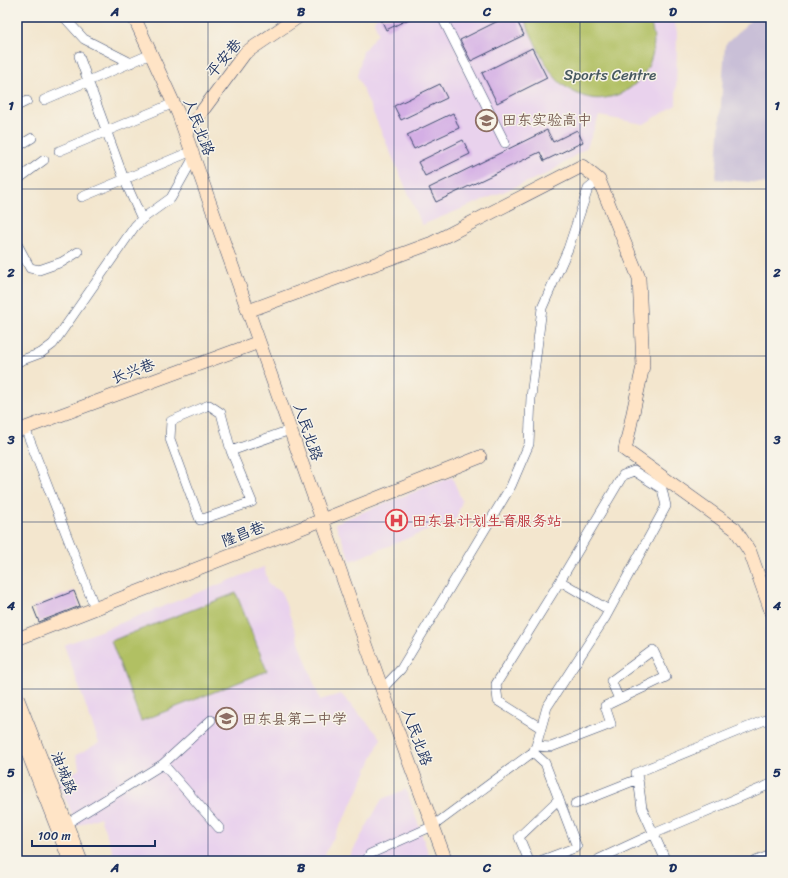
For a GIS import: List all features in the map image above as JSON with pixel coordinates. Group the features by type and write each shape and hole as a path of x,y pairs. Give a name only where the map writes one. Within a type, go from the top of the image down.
{"street":[{"path":"64,17 84,39 131,62"},
{"name":"人民北路","path":"134,17 174,103 186,133 382,689 446,861"},
{"name":"平安巷","path":"186,133 245,53 298,17"},
{"path":"442,17 505,143"},
{"path":"44,100 151,54"},
{"path":"79,56 124,179 142,219"},
{"path":"17,106 27,101"},
{"path":"59,151 174,103"},
{"path":"17,147 32,138"},
{"path":"82,197 124,179 193,154"},
{"path":"17,362 41,353 53,344 135,226 170,198 193,154"},
{"path":"17,180 44,160"},
{"path":"248,311 432,243 582,166 599,180 640,278 643,366 625,450 735,529 750,552 771,611"},
{"path":"382,689 402,669 511,486 529,444 532,397 542,308 568,249 588,189 599,180"},
{"path":"17,244 20,258 30,268 39,270 62,262 78,252"},
{"name":"长兴巷","path":"21,429 259,342"},
{"path":"209,405 220,413 231,451 252,502 200,520 170,439 171,421 209,405"},
{"path":"21,429 95,608"},
{"path":"231,451 290,430"},
{"name":"隆昌巷","path":"17,639 480,457"},
{"path":"534,749 541,728 547,707 609,610 666,506 662,489 634,471 623,475 560,581 496,684 498,701 541,728"},
{"path":"560,581 609,610"},
{"path":"366,861 370,854 433,826 534,749 551,747 611,724 605,706 666,677 653,650 611,681 619,699"},
{"name":"油城路","path":"17,697 21,731 70,861"},
{"path":"66,824 163,764 211,720"},
{"path":"666,861 642,808 636,773 765,720"},
{"name":"油城路","path":"21,731 66,824 81,861"},
{"path":"534,749 545,762 577,847 540,861"},
{"path":"163,764 219,828"},
{"path":"575,804 638,779"},
{"path":"599,859 653,834 771,784"},
{"path":"529,861 519,837 559,799"},
{"path":"756,861 771,855"}],"shaded area":[{"name":"田东实验高中","path":"377,17 673,17 677,32 676,105 644,124 599,116 587,147 549,173 422,225 357,76 363,51 378,33 374,21"},
{"path":"754,17 771,17 771,184 716,179 725,45"},
{"name":"田东县计划生育服务站","path":"452,477 462,501 456,519 351,561 335,523"},
{"name":"田东县第二中学","path":"264,567 269,585 281,591 320,700 341,694 381,738 354,800 321,861 116,861 100,817 77,826 58,781 80,769 76,755 99,743 64,645"},
{"path":"406,789 431,861 347,861 382,799"}],"green space":[{"name":"Sports Centre","path":"523,17 648,17 653,30 654,43 652,56 640,79 630,88 605,98 588,98 563,85 551,72 540,54"},
{"path":"236,593 267,671 141,721 111,641"}],"building":[{"path":"380,17 413,17 386,30"},
{"path":"506,17 515,17 524,35 471,61 460,40"},
{"path":"532,48 547,78 497,103 482,73"},
{"path":"440,84 447,98 401,120 394,106"},
{"path":"453,113 459,128 414,149 407,135"},
{"path":"547,130 553,142 577,130 583,142 544,161 540,152 436,202 429,188"},
{"path":"463,140 470,154 425,176 418,162"},
{"path":"74,591 80,606 39,622 33,607"}],"place":[{"name":"田东实验高中","path":"487,120"},
{"name":"田东县计划生育服务站","path":"396,521"},
{"name":"田东县第二中学","path":"227,719"}]}
